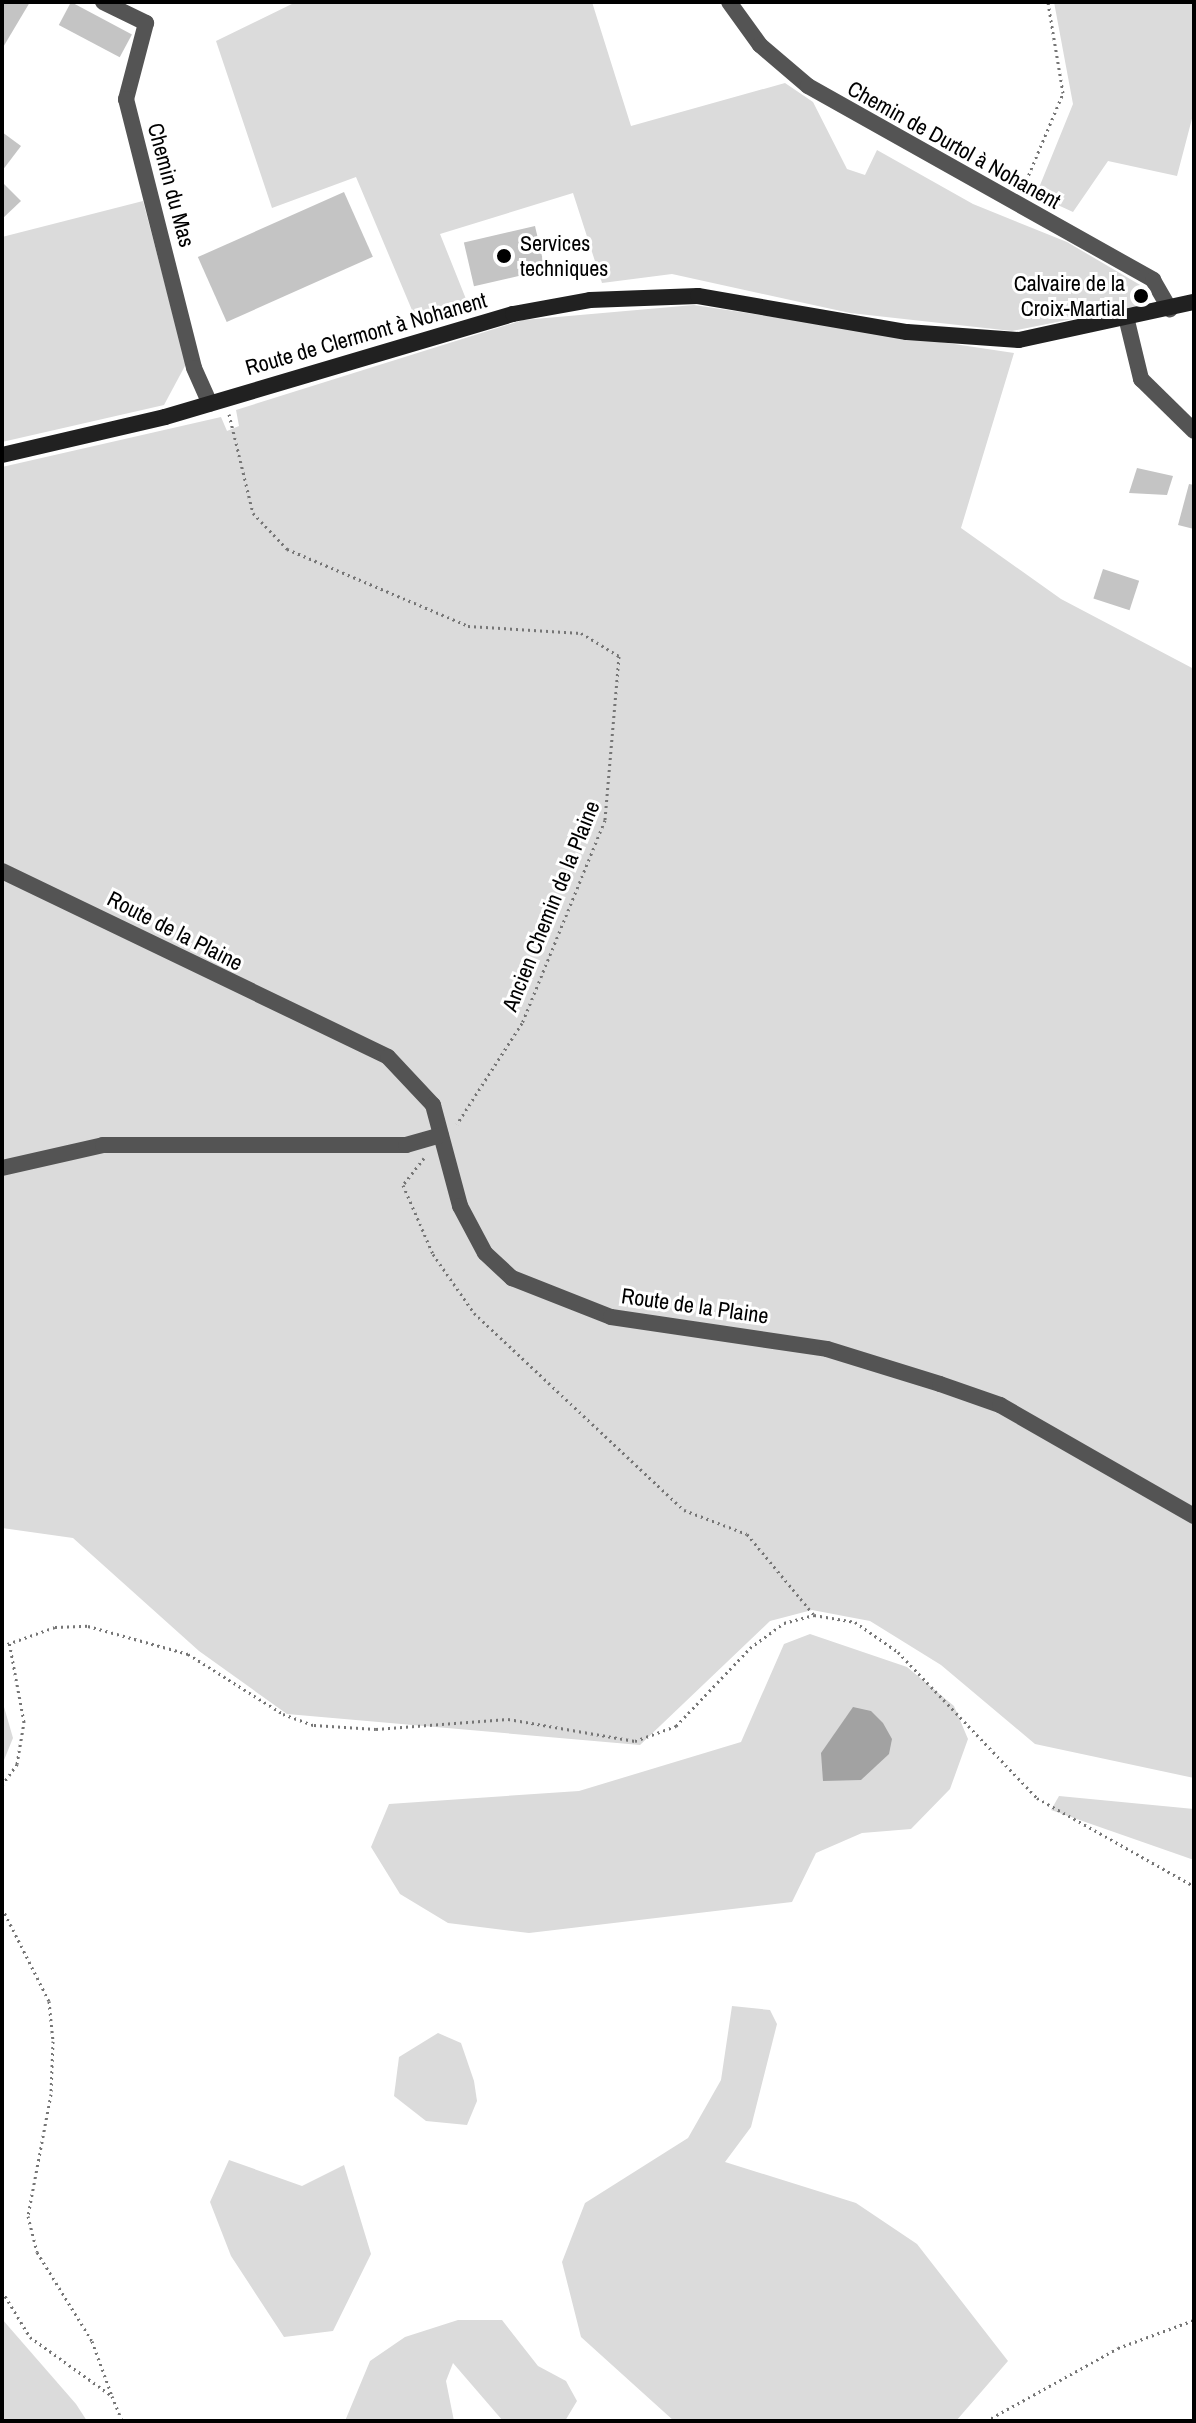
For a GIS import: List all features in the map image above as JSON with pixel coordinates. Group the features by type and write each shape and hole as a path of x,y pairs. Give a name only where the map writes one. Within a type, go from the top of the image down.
{"street":[{"name":"Chemin du Mas","path":"103,2 146,23 126,99 194,368 218,402"},
{"name":"Chemin de Durtol à Nohanent","path":"729,2 760,45 808,86 1153,280 1170,309"},
{"name":"Route de Clermont à Nohanent","path":"2,455 218,402 513,314 603,299 698,296 965,340 1063,335 1194,302"},
{"path":"1127,321 1141,379 1194,431"},
{"name":"Route de la Plaine","path":"2,871 388,1057 433,1105 460,1206 485,1253 512,1278 611,1317 827,1349 940,1384 1000,1405 1194,1516"},
{"path":"2,1168 103,1145 406,1145 441,1135"}],"path":[{"path":"1017,204 1063,93 1048,2"},
{"name":"Ancien Chemin de la Plaine","path":"218,402 253,513 287,549 468,626 581,633 619,656 621,696 605,820 522,1023 461,1121 441,1135"},
{"path":"441,1135 403,1185 433,1254 474,1313 684,1510 747,1534 814,1615"},
{"path":"2,1646 55,1627 127,1633 188,1654 283,1714 314,1725 376,1729 508,1719 635,1741 676,1726 750,1648 784,1623 814,1615 855,1622 898,1652 1037,1798 1194,1886"},
{"path":"2,1785 17,1764 24,1722 9,1641"},
{"path":"2,1908 49,2001 53,2041 51,2094 28,2216 37,2252 92,2341 122,2421"},
{"path":"2,2291 30,2337 112,2396"},
{"path":"986,2421 1118,2348 1194,2320"}],"shaded area":[{"path":"296,2 592,2 631,126 785,83 813,102 847,169 865,175 877,150 973,204 1067,242 1147,289 1142,305 1012,331 850,313 672,274 602,283 573,193 440,234 468,304 417,322 356,177 272,208 216,41"},
{"path":"1054,2 1194,2 1194,111 1177,176 1108,161 1073,212 1036,195 1073,104"},
{"path":"143,201 186,364 164,405 2,442 2,237"},
{"path":"694,305 1014,353 961,528 1061,599 1194,669 1194,1778 1035,1744 941,1665 870,1621 812,1610 770,1621 640,1745 287,1714 199,1651 73,1538 2,1528 2,467 221,417 227,431 239,426 236,410 523,320"},
{"path":"810,1634 907,1667 954,1706 968,1739 950,1789 911,1829 862,1833 816,1853 792,1902 529,1933 448,1923 400,1894 371,1847 389,1804 579,1791 741,1742 784,1644"},
{"path":"2,1700 13,1738 2,1765"},
{"path":"853,1707 871,1711 883,1723 892,1739 889,1754 861,1780 823,1781 821,1753"},
{"path":"1059,1796 1194,1809 1194,1860 1051,1810"},
{"path":"732,2006 770,2010 777,2024 751,2127 725,2162 856,2203 917,2244 1008,2361 956,2421 674,2421 581,2337 562,2262 585,2203 688,2138 721,2080"},
{"path":"438,2033 461,2043 474,2081 477,2101 467,2125 426,2121 394,2096 399,2057"},
{"path":"229,2160 302,2186 344,2165 371,2254 333,2331 284,2337 231,2256 210,2202"},
{"path":"2,2319 76,2404 87,2421 2,2421"},
{"path":"458,2320 502,2320 538,2366 566,2381 577,2401 565,2421 503,2421 453,2363 446,2381 454,2421 345,2421 370,2361 405,2337"}],"building":[{"path":"2,2 30,2 2,49"},
{"path":"71,2 132,34 120,57 59,25"},
{"path":"2,132 21,146 2,171"},
{"path":"2,182 21,201 2,219"},
{"path":"344,192 373,257 227,322 198,257"},
{"name":"Services techniques","path":"535,226 545,270 474,286 464,242"},
{"path":"1137,468 1173,476 1167,495 1129,493"},
{"path":"1189,484 1194,485 1194,529 1178,525"},
{"path":"1103,569 1139,581 1130,610 1093,598"}],"place":[{"name":"Services techniques","path":"504,256"},
{"name":"Calvaire de la Croix-Martial","path":"1141,296"}]}
